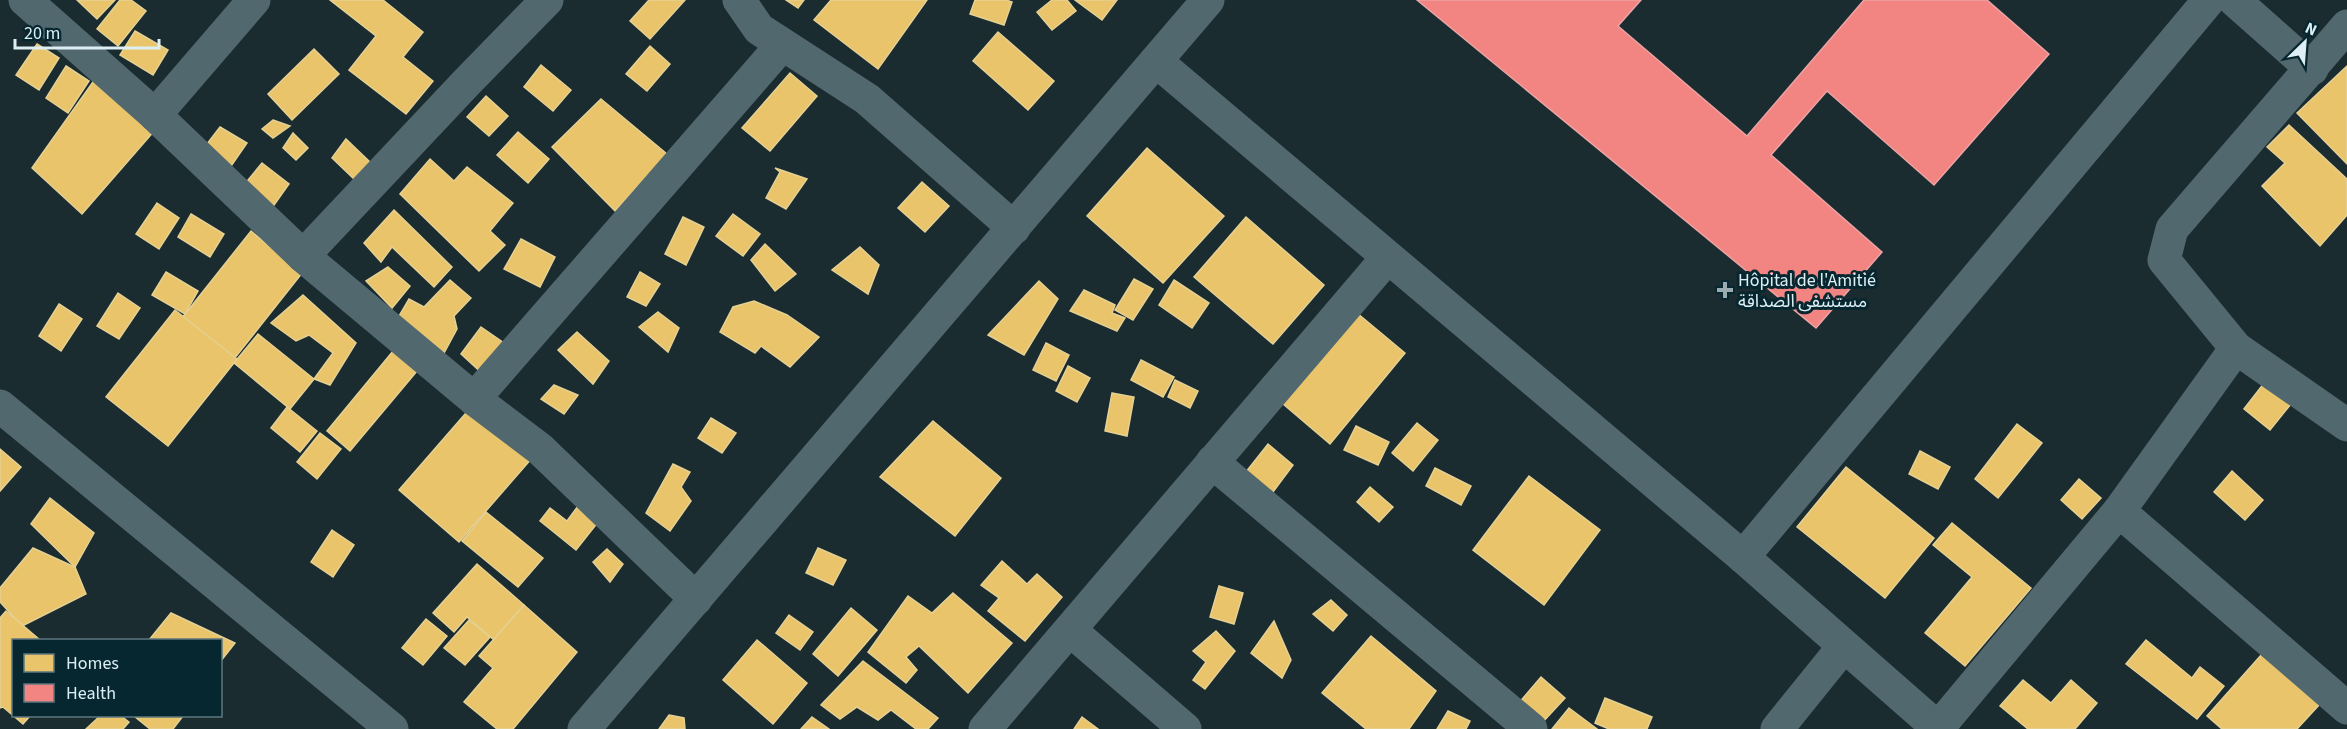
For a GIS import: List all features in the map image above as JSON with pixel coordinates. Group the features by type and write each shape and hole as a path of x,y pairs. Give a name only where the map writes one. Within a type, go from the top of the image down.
{"street":[{"path":"25,0 155,115 303,256 474,399 540,449 696,599"},
{"path":"155,115 254,0"},
{"path":"303,256 547,0"},
{"path":"739,0 759,28 867,99 1014,228"},
{"path":"1743,556 2209,0"},
{"path":"2234,0 2312,69"},
{"path":"584,729 1156,61 1192,6"},
{"path":"2347,26 2172,229 2164,260 2236,348 2347,425"},
{"path":"474,399 782,45"},
{"path":"1156,61 1743,556 1939,729 2119,511 2236,348"},
{"path":"986,729 1387,258"},
{"path":"0,406 392,729"},
{"path":"1212,462 1531,729"},
{"path":"2119,511 2347,708"},
{"path":"1070,630 1185,729"},
{"path":"1777,729 1844,646"}],"building: Homes":[{"path":"77,0 115,0 97,19"},
{"path":"120,0 131,0 146,11 118,46 97,29"},
{"path":"330,0 383,0 423,32 403,57 433,81 406,114 349,70 376,36"},
{"path":"649,0 685,0 650,39 630,21"},
{"path":"786,0 804,0 798,8"},
{"path":"831,0 927,0 878,69 814,20"},
{"path":"975,0 1012,2 1004,25 970,14"},
{"path":"1052,0 1067,0 1076,11 1052,30 1037,12"},
{"path":"1075,0 1117,0 1102,20"},
{"path":"135,31 168,50 153,75 120,55"},
{"path":"998,32 1054,81 1028,110 973,61"},
{"path":"37,44 59,58 39,90 16,75"},
{"path":"650,46 670,64 647,91 626,74"},
{"path":"314,49 339,74 292,120 268,94"},
{"path":"541,65 571,90 553,111 524,87"},
{"path":"66,66 89,81 68,113 46,98"},
{"path":"2347,66 2347,164 2297,113"},
{"path":"790,73 817,96 770,151 742,128"},
{"path":"95,79 155,130 82,214 32,168"},
{"path":"486,96 508,116 489,136 467,117"},
{"path":"601,99 667,154 615,211 552,147"},
{"path":"273,120 290,126 273,138 262,129"},
{"path":"2289,125 2347,179 2347,215 2320,246 2262,186 2285,163 2267,147"},
{"path":"220,127 247,143 231,166 207,144"},
{"path":"518,132 549,159 528,183 497,155"},
{"path":"293,133 308,148 296,160 283,148"},
{"path":"346,139 371,163 355,180 332,158"},
{"path":"1147,148 1224,216 1163,283 1087,216"},
{"path":"430,159 454,181 467,167 513,203 490,231 505,245 479,271 400,194"},
{"path":"262,163 289,184 272,208 244,185"},
{"path":"775,168 807,179 786,209 766,198 780,172"},
{"path":"922,182 949,206 925,232 898,208"},
{"path":"157,203 179,218 159,249 136,234"},
{"path":"394,210 452,267 434,287 392,247 381,262 364,243"},
{"path":"191,214 224,234 210,257 178,237"},
{"path":"733,214 760,234 743,256 716,236"},
{"path":"683,217 704,227 686,265 665,254"},
{"path":"1246,217 1324,285 1273,344 1194,277"},
{"path":"251,231 302,273 234,359 182,318"},
{"path":"521,239 555,257 540,287 504,269"},
{"path":"765,244 796,274 775,291 751,260"},
{"path":"860,247 879,265 868,294 832,270"},
{"path":"388,267 410,286 392,308 366,281"},
{"path":"166,272 198,291 185,314 152,295"},
{"path":"640,272 660,284 646,306 627,297"},
{"path":"1134,279 1153,289 1133,320 1115,310"},
{"path":"450,280 471,298 454,316 457,329 444,353 399,316 409,299 424,307"},
{"path":"1174,280 1209,303 1192,328 1159,305"},
{"path":"1039,281 1058,299 1024,355 988,335"},
{"path":"1084,290 1115,305 1112,313 1125,318 1117,331 1070,311"},
{"path":"118,293 140,308 119,339 97,326"},
{"path":"303,295 356,343 330,385 314,379 333,353 309,335 296,341 271,323"},
{"path":"754,301 787,315 819,337 790,367 761,346 755,353 720,332 733,307"},
{"path":"59,304 82,319 61,351 39,336"},
{"path":"1351,308 1405,353 1330,444 1276,398"},
{"path":"175,310 237,359 168,446 106,397"},
{"path":"658,312 679,328 668,352 639,327"},
{"path":"481,327 504,343 484,375 461,354"},
{"path":"577,332 609,361 593,384 558,350"},
{"path":"258,334 314,379 290,409 234,363"},
{"path":"1046,343 1069,355 1056,381 1033,370"},
{"path":"398,345 422,365 350,451 327,431"},
{"path":"1141,360 1174,377 1163,397 1131,380"},
{"path":"1068,366 1090,378 1077,402 1056,391"},
{"path":"2268,378 2295,399 2270,430 2244,409"},
{"path":"1175,380 1198,391 1190,408 1168,397"},
{"path":"554,385 578,395 564,414 541,399"},
{"path":"1112,393 1134,397 1127,436 1105,431"},
{"path":"472,406 532,458 459,542 399,490"},
{"path":"287,407 317,431 300,452 271,428"},
{"path":"711,418 736,433 722,453 698,438"},
{"path":"933,421 1001,478 955,536 880,477"},
{"path":"1417,423 1438,440 1413,471 1392,453"},
{"path":"2017,424 2042,443 1998,498 1975,479"},
{"path":"1356,426 1389,442 1378,465 1344,450"},
{"path":"320,433 341,449 317,479 297,462"},
{"path":"1268,444 1293,465 1267,500 1242,477"},
{"path":"0,449 21,467 0,491"},
{"path":"1920,451 1950,467 1938,489 1909,474"},
{"path":"673,464 690,472 681,487 691,501 670,531 646,513"},
{"path":"1846,467 1934,538 1885,598 1797,527"},
{"path":"1435,468 1471,486 1461,505 1426,486"},
{"path":"2232,471 2263,500 2245,520 2214,492"},
{"path":"1529,476 1600,530 1544,605 1473,550"},
{"path":"2079,479 2101,498 2082,519 2061,500"},
{"path":"1370,487 1393,507 1379,522 1357,502"},
{"path":"50,498 94,533 75,567 31,524"},
{"path":"578,506 598,522 576,550 540,521 550,508 567,521"},
{"path":"486,512 543,558 518,587 462,541"},
{"path":"1952,523 2031,588 1965,666 1925,633 1972,577 1933,545"},
{"path":"332,530 354,545 333,577 311,562"},
{"path":"33,548 75,567 86,594 22,626 0,602 0,588"},
{"path":"818,548 846,560 833,585 806,573"},
{"path":"607,549 623,564 610,582 593,562"},
{"path":"1002,561 1027,584 1037,574 1062,597 1025,641 988,611 999,598 981,585"},
{"path":"477,564 524,605 494,640 467,617 454,632 433,613"},
{"path":"1219,586 1243,593 1234,624 1210,617"},
{"path":"953,593 1012,643 968,693 919,646 906,657 917,670 906,683 868,652 908,596 932,613"},
{"path":"1331,600 1347,615 1333,631 1313,614"},
{"path":"524,605 577,652 513,729 497,729 464,702 493,668 479,656"},
{"path":"851,608 877,630 838,676 813,654"},
{"path":"6,611 39,639 12,639 12,715 3,707 0,708 0,618"},
{"path":"171,613 235,643 222,659 222,639 150,639"},
{"path":"789,615 813,632 800,650 776,633"},
{"path":"426,619 447,636 423,665 402,648"},
{"path":"469,620 490,637 465,665 444,648"},
{"path":"1274,621 1291,660 1282,678 1251,653"},
{"path":"1216,631 1235,651 1205,689 1193,680 1206,662 1193,651"},
{"path":"1371,636 1436,691 1409,729 1366,729 1322,693"},
{"path":"757,640 807,683 773,724 723,680"},
{"path":"2146,640 2192,678 2200,667 2224,686 2197,719 2126,664"},
{"path":"2262,654 2319,705 2297,729 2222,729 2207,716"},
{"path":"863,661 938,718 928,729 916,729 891,710 878,720 857,707 840,719 821,705"},
{"path":"1541,677 1565,698 1541,724 1518,704"},
{"path":"2023,680 2051,703 2071,680 2097,703 2075,729 2028,729 2000,706"},
{"path":"1605,698 1652,717 1647,729 1609,729 1595,723"},
{"path":"1569,708 1597,729 1552,729"},
{"path":"1448,711 1470,721 1466,729 1437,729"},
{"path":"669,715 684,718 685,729 659,729"},
{"path":"15,717 29,717 23,724"},
{"path":"99,717 122,717 129,722 123,729 86,729"},
{"path":"135,717 182,717 173,729 150,729"},
{"path":"812,717 829,729 801,729"},
{"path":"1082,717 1098,729 1074,729"}],"building: Health":[{"path":"1417,0 1641,0 1618,26 1747,136 1864,0 1987,0 2049,54 1934,185 1827,91 1771,155 1882,252 1816,328"}],"place":[{"name":"Hôpital de l'Amitié مستشفى الصداقة","path":"1725,290"}]}
